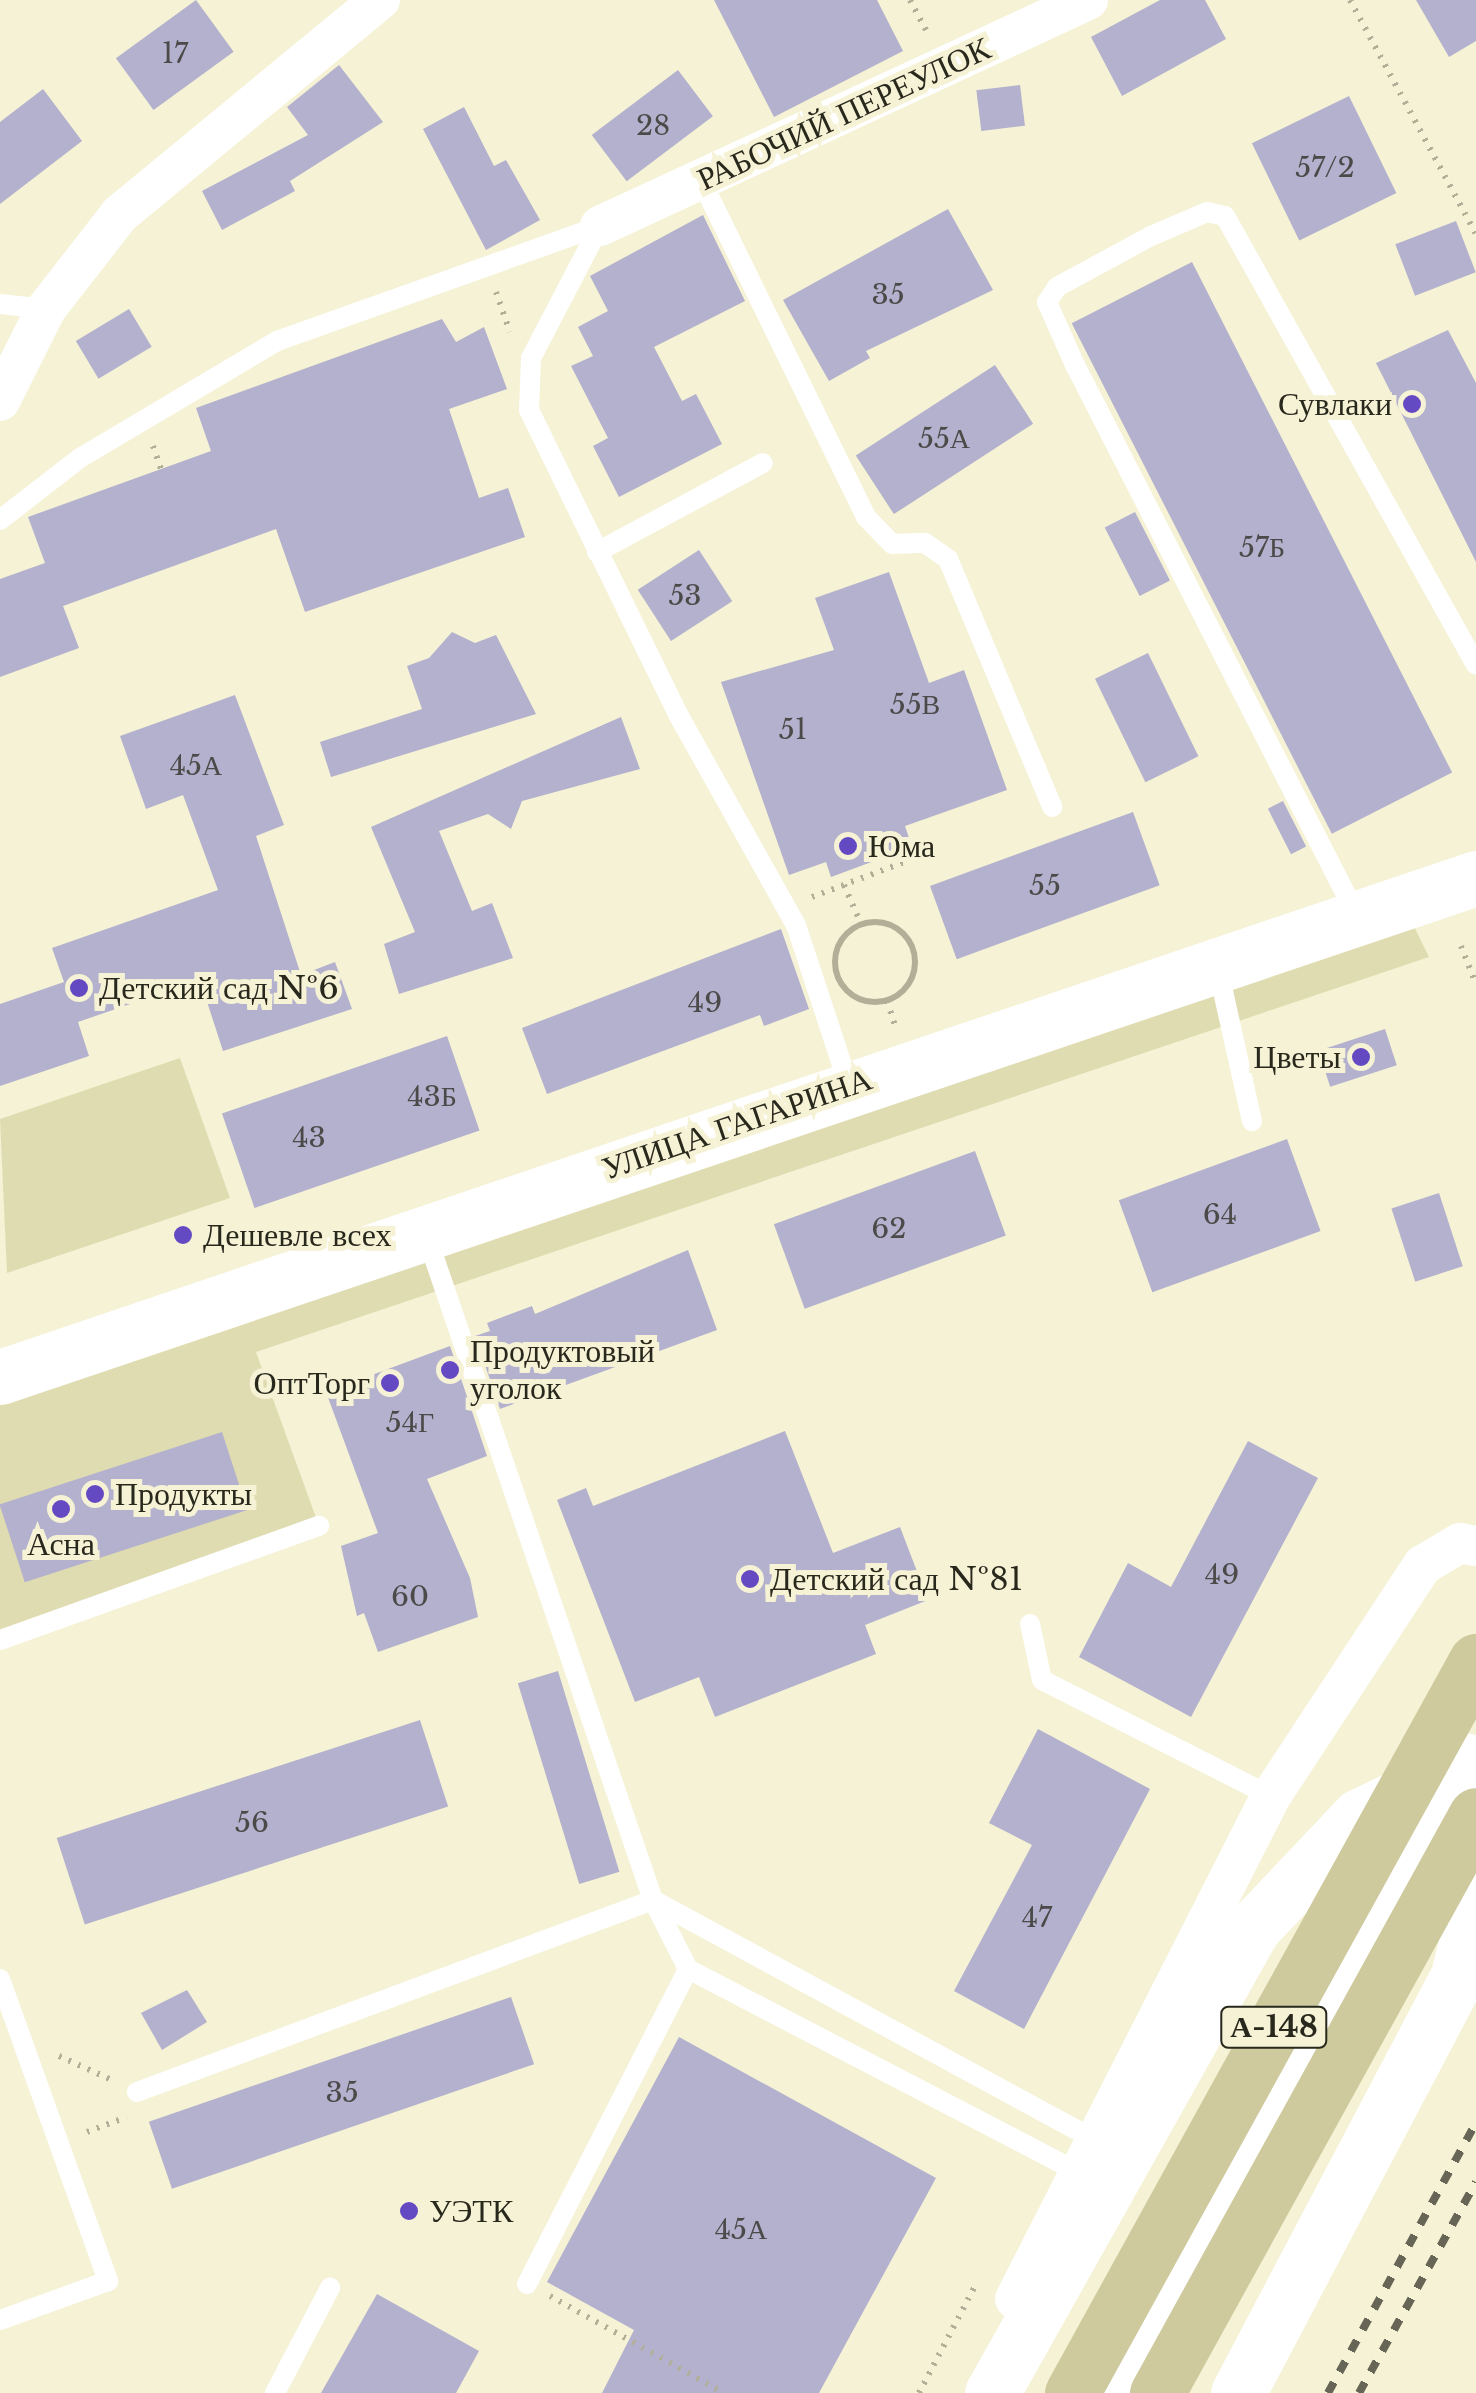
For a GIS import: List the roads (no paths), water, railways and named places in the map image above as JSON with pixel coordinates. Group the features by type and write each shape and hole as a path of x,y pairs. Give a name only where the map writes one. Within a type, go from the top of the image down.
{"main road":[{"name":"А-148","path":"1072,2393 1476,1661"},
{"name":"А-148","path":"1157,2393 1470,1774"}],"street":[{"path":"0,401 46,309 167,169 380,0"},
{"name":"РАБОЧИЙ ПЕРЕУЛОК","path":"600,226 1088,0"},
{"name":"УЛИЦА ГАГАРИНА","path":"0,1377 849,1086 1476,878"},
{"path":"965,2393 1089,2158 1270,1796 1423,1565 1460,1543 1476,1546"},
{"path":"1111,2393 1470,1774"},
{"path":"1238,2393 1458,1976 1476,1850 1458,1800 1470,1774"},
{"name":"А-148","path":"992,2393 1253,1928 1359,1816 1470,1774"}],"lane":[{"path":"701,180 866,517 892,544 925,543 948,559 1052,807"},
{"path":"1358,916 1074,365 1047,302 1057,287 1207,212 1225,216 1476,665"},
{"path":"0,520 80,458 277,340 600,226"},
{"path":"600,226 526,378 529,410 596,552 785,907 849,1086"},
{"path":"0,304 46,309"},
{"path":"596,552 763,463"},
{"path":"1217,962 1252,1121"},
{"path":"425,1230 652,1900 688,1970 1089,2158"},
{"path":"0,1640 319,1526"},
{"path":"1030,1624 1042,1680 1270,1796"},
{"path":"138,2092 652,1900"},
{"path":"652,1900 1089,2158"},
{"path":"527,2284 688,1970"},
{"path":"0,1978 108,2281 0,2320"},
{"path":"276,2393 330,2288"}],"railway":[{"path":"1328,2393 1476,2123"},
{"path":"1359,2393 1476,2182"}],"place":[{"name":"Сувлаки","path":"1412,404"},
{"name":"Юма","path":"848,846"},
{"name":"Детский сад №6","path":"79,988"},
{"name":"Цветы","path":"1361,1057"},
{"name":"Дешевле всех","path":"183,1235"},
{"name":"Продуктовый уголок","path":"450,1370"},
{"name":"ОптТорг","path":"390,1383"},
{"name":"Продукты","path":"95,1494"},
{"name":"Асна","path":"61,1509"},
{"name":"Детский сад №81","path":"750,1579"},
{"name":"УЭТК","path":"409,2211"}]}
